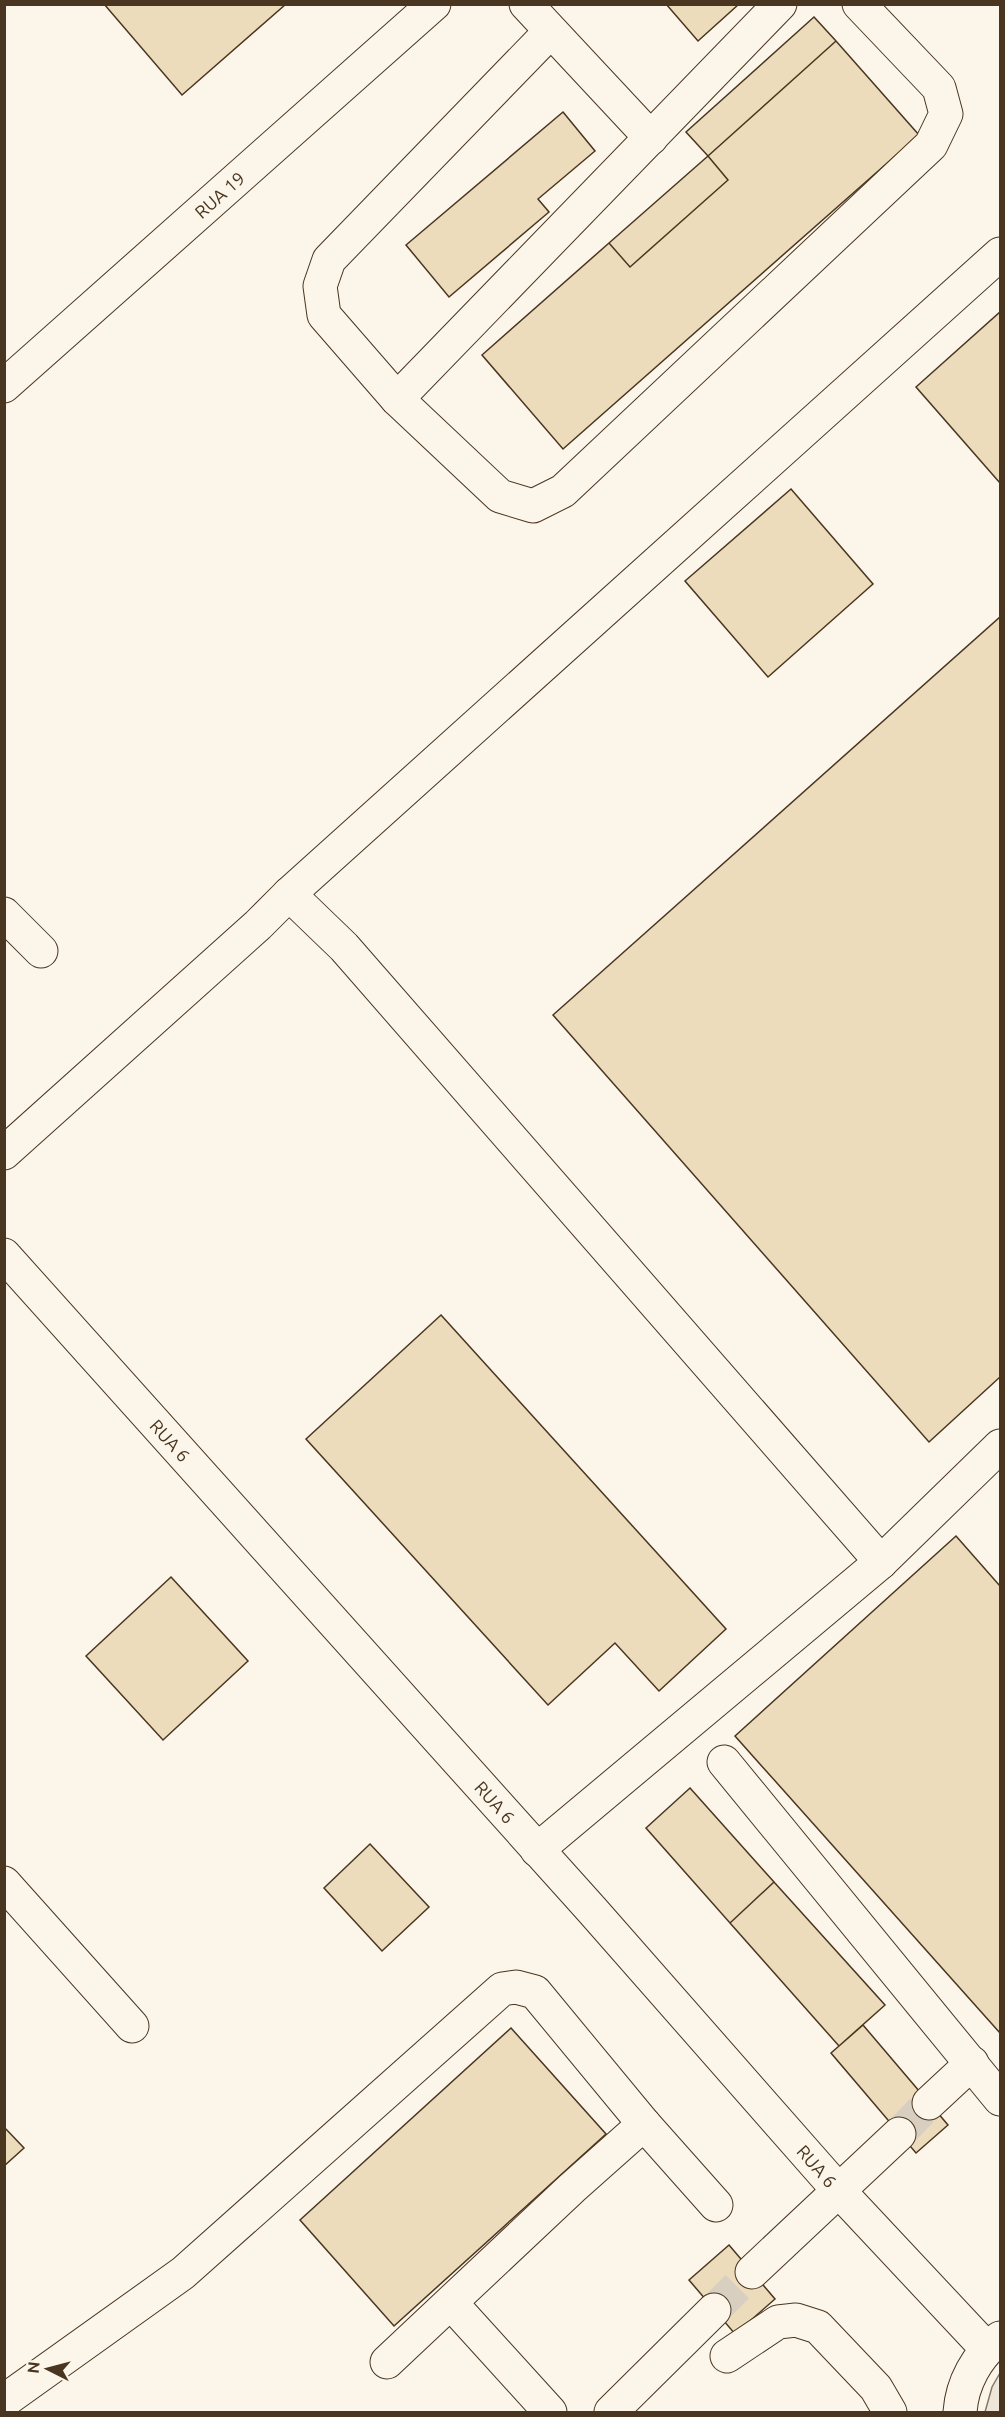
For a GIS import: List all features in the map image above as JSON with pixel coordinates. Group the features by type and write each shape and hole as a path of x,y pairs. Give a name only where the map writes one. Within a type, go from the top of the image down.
{"street":[{"name":"RUA 19","path":"4,386 434,4"},
{"path":"526,4 651,138"},
{"path":"397,399 780,4"},
{"path":"550,32 329,260 320,286 324,315 397,399 500,496 533,506 563,491 931,145 946,114 939,88 859,4"},
{"path":"4,1153 1000,254"},
{"path":"289,894 344,947 881,1562"},
{"path":"4,914 41,951"},
{"name":"RUA 6","path":"4,1255 592,1910 839,2191 994,2343"},
{"path":"537,1850 881,1562 1000,1446"},
{"path":"724,1762 1000,2099"},
{"path":"4,1883 132,2026"},
{"path":"4,2401 183,2273 502,1989 516,1987 535,1992 644,2124 716,2205"},
{"path":"929,2103 972,2063"},
{"path":"387,2362 572,2188 644,2124"},
{"path":"752,2272 899,2134"},
{"path":"451,2303 550,2412"},
{"path":"611,2412 714,2310"},
{"path":"726,2356 778,2322 796,2320 818,2327 876,2388 890,2412"},
{"path":"960,2412 961,2400 970,2373 994,2343"}],"shaded area":[{"path":"1000,2373 1000,2412 985,2412 992,2387"}],"building":[{"path":"104,4 286,4 182,95"},
{"path":"666,4 739,4 698,41"},
{"path":"814,17 836,41 708,156 686,132"},
{"path":"836,41 919,135 563,449 482,355 609,243 630,267 728,180 708,156"},
{"path":"563,112 595,151 538,199 549,212 449,297 406,245"},
{"path":"708,156 728,180 630,267 609,243"},
{"path":"1000,312 1000,483 916,387"},
{"path":"791,489 873,584 768,677 685,581"},
{"path":"1000,617 1000,1377 929,1442 553,1015"},
{"path":"441,1315 726,1629 659,1691 615,1643 548,1705 306,1439"},
{"path":"956,1536 1000,1586 1000,2033 735,1736"},
{"path":"171,1577 248,1661 163,1740 86,1656"},
{"path":"690,1788 774,1882 730,1923 646,1828"},
{"path":"370,1844 429,1907 382,1951 324,1888"},
{"path":"774,1882 885,2005 839,2046 730,1923"},
{"path":"863,2025 948,2125 916,2153 831,2053"},
{"path":"511,2028 606,2134 394,2326 300,2220"},
{"path":"4,2127 24,2148 4,2166"},
{"path":"729,2245 775,2299 735,2334 689,2280"}],"tunnel":[{"path":"899,2134 929,2103"},
{"path":"714,2310 752,2272"}]}
